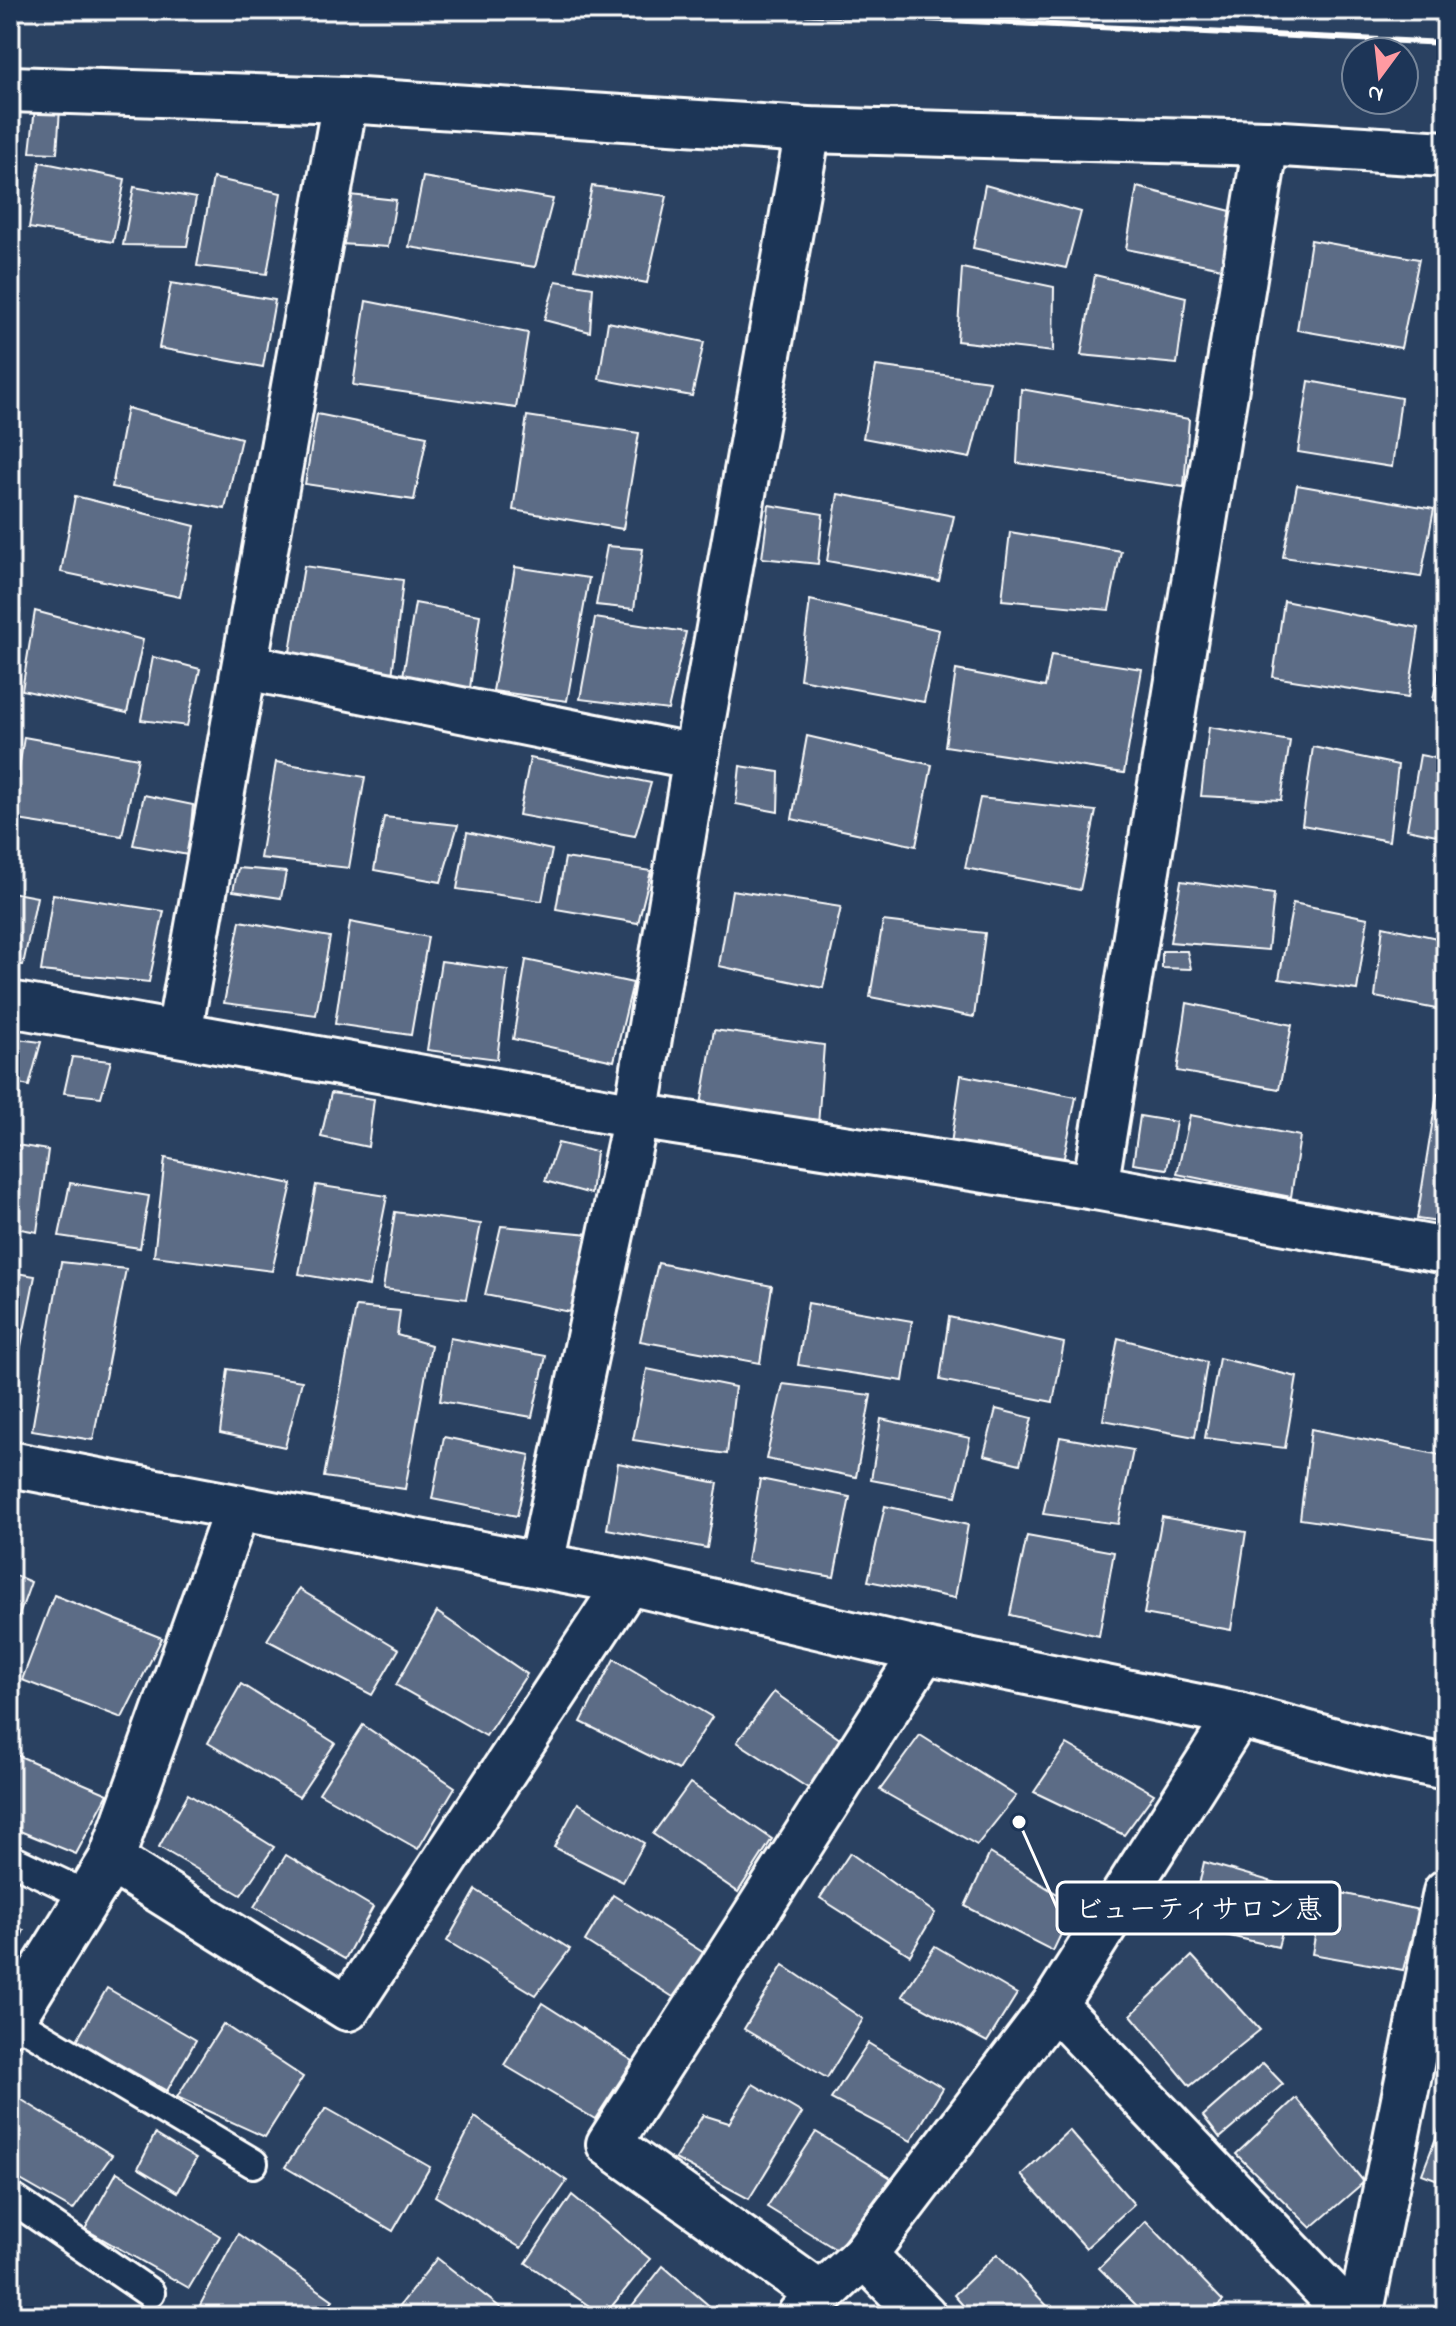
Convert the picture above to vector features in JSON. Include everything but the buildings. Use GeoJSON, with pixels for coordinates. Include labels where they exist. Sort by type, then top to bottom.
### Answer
{"type":"FeatureCollection","features":[{"type":"Feature","properties":{"kind":"street"},"geometry":{"type":"LineString","coordinates":[[10,89],[345,100],[808,130],[1266,143],[1446,154]]}},
{"type":"Feature","properties":{"kind":"street"},"geometry":{"type":"LineString","coordinates":[[179,1033],[345,100]]}},
{"type":"Feature","properties":{"kind":"street"},"geometry":{"type":"LineString","coordinates":[[541,1564],[636,1116],[696,757],[808,130]]}},
{"type":"Feature","properties":{"kind":"street"},"geometry":{"type":"LineString","coordinates":[[1095,1187],[1266,143]]}},
{"type":"Feature","properties":{"kind":"street"},"geometry":{"type":"LineString","coordinates":[[246,667],[696,757]]}},
{"type":"Feature","properties":{"kind":"street"},"geometry":{"type":"LineString","coordinates":[[10,1004],[636,1116],[1095,1187],[1446,1251]]}},
{"type":"Feature","properties":{"kind":"street"},"geometry":{"type":"LineString","coordinates":[[10,1464],[628,1582],[924,1651],[1238,1715],[1391,1756],[1446,1767]]}},
{"type":"Feature","properties":{"kind":"street"},"geometry":{"type":"LineString","coordinates":[[11,2021],[100,1878],[237,1509]]}},
{"type":"Feature","properties":{"kind":"street"},"geometry":{"type":"LineString","coordinates":[[100,1878],[348,2008],[628,1582]]}},
{"type":"Feature","properties":{"kind":"street"},"geometry":{"type":"LineString","coordinates":[[924,1651],[609,2144],[810,2306],[864,2255],[1054,2005],[1238,1715]]}},
{"type":"Feature","properties":{"kind":"street"},"geometry":{"type":"LineString","coordinates":[[1360,2316],[1446,1892]]}},
{"type":"Feature","properties":{"kind":"street"},"geometry":{"type":"LineString","coordinates":[[1054,2005],[1351,2316]]}},
{"type":"Feature","properties":{"kind":"street"},"geometry":{"type":"LineString","coordinates":[[864,2255],[924,2316]]}},
{"type":"Feature","properties":{"kind":"lane"},"geometry":{"type":"LineString","coordinates":[[10,1859],[100,1878]]}},
{"type":"Feature","properties":{"kind":"lane"},"geometry":{"type":"LineString","coordinates":[[11,2021],[253,2163]]}},
{"type":"Feature","properties":{"kind":"lane"},"geometry":{"type":"LineString","coordinates":[[10,2197],[150,2293]]}},
{"type":"Feature","properties":{"kind":"railway"},"geometry":{"type":"LineString","coordinates":[[729,10],[1446,43]]}},
{"type":"Feature","properties":{"kind":"place","name":"ビューティサロン恵"},"geometry":{"type":"Point","coordinates":[1019,1822]}}]}
